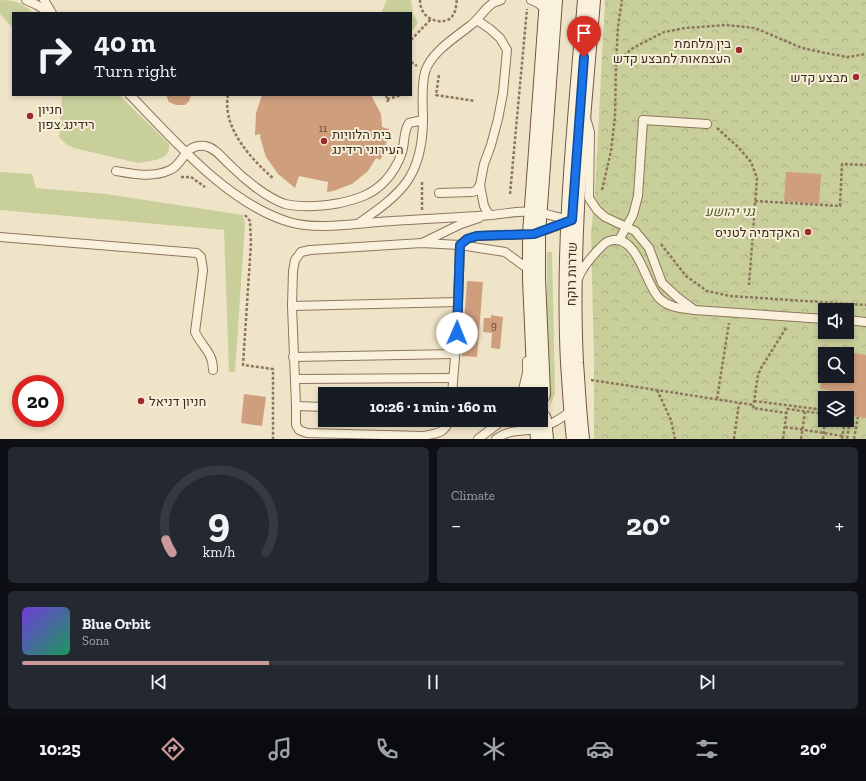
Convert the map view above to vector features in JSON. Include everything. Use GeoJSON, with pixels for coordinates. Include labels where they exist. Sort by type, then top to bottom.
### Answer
{"type":"FeatureCollection","features":[{"type":"Feature","properties":{"kind":"main road","name":"שדרות רוקח"},"geometry":{"type":"LineString","coordinates":[[578,439],[574,405],[570,317],[572,220],[589,0]]}},
{"type":"Feature","properties":{"kind":"main road"},"geometry":{"type":"LineString","coordinates":[[539,387],[534,234],[551,7]]}},
{"type":"Feature","properties":{"kind":"lane"},"geometry":{"type":"LineString","coordinates":[[26,0],[37,5],[47,12]]}},
{"type":"Feature","properties":{"kind":"lane"},"geometry":{"type":"LineString","coordinates":[[44,0],[51,12]]}},
{"type":"Feature","properties":{"kind":"lane"},"geometry":{"type":"LineString","coordinates":[[358,223],[388,202],[407,182],[414,170],[421,148],[423,88],[425,72],[430,63],[440,49],[477,20],[492,2],[501,0]]}},
{"type":"Feature","properties":{"kind":"lane"},"geometry":{"type":"LineString","coordinates":[[531,0],[538,4],[551,7]]}},
{"type":"Feature","properties":{"kind":"lane"},"geometry":{"type":"LineString","coordinates":[[477,20],[500,38],[507,50],[503,92],[498,119],[484,164],[480,185],[484,206],[491,215]]}},
{"type":"Feature","properties":{"kind":"lane"},"geometry":{"type":"LineString","coordinates":[[131,96],[186,152],[220,182],[252,205],[290,222],[304,225],[358,223],[518,212],[535,212],[572,220]]}},
{"type":"Feature","properties":{"kind":"lane"},"geometry":{"type":"LineString","coordinates":[[581,100],[590,132],[589,198],[597,210],[605,217],[635,231],[649,248],[662,282],[677,297],[694,310]]}},
{"type":"Feature","properties":{"kind":"lane"},"geometry":{"type":"LineString","coordinates":[[116,171],[150,175],[169,170],[180,163],[186,152],[195,146],[206,146],[214,150],[239,174],[272,198],[286,204],[300,206],[334,204],[365,196],[375,191],[394,169],[402,153],[406,128],[409,123],[423,120]]}},
{"type":"Feature","properties":{"kind":"lane"},"geometry":{"type":"LineString","coordinates":[[618,240],[633,215],[638,196],[643,120],[707,124]]}},
{"type":"Feature","properties":{"kind":"lane"},"geometry":{"type":"LineString","coordinates":[[439,193],[472,192],[476,191],[480,185]]}},
{"type":"Feature","properties":{"kind":"lane"},"geometry":{"type":"LineString","coordinates":[[422,243],[461,224],[491,215]]}},
{"type":"Feature","properties":{"kind":"lane"},"geometry":{"type":"LineString","coordinates":[[452,387],[460,245],[467,239],[477,236],[534,234],[572,220]]}},
{"type":"Feature","properties":{"kind":"lane"},"geometry":{"type":"LineString","coordinates":[[0,237],[198,253],[202,257],[203,270],[195,332],[199,340],[210,353],[213,370]]}},
{"type":"Feature","properties":{"kind":"lane"},"geometry":{"type":"LineString","coordinates":[[570,317],[578,278],[583,268],[606,241],[618,240],[629,245],[635,252],[651,287],[658,298],[667,305],[694,310],[818,319]]}},
{"type":"Feature","properties":{"kind":"lane"},"geometry":{"type":"LineString","coordinates":[[447,427],[440,432],[424,436],[307,433],[299,430],[296,425],[292,306],[293,271],[295,260],[301,252],[310,250],[422,243],[460,245],[505,252],[529,268],[535,282],[528,334]]}},
{"type":"Feature","properties":{"kind":"lane"},"geometry":{"type":"LineString","coordinates":[[292,306],[458,302]]}},
{"type":"Feature","properties":{"kind":"lane"},"geometry":{"type":"LineString","coordinates":[[854,321],[866,322]]}},
{"type":"Feature","properties":{"kind":"lane"},"geometry":{"type":"LineString","coordinates":[[524,387],[527,373],[528,349]]}},
{"type":"Feature","properties":{"kind":"lane"},"geometry":{"type":"LineString","coordinates":[[293,357],[455,354]]}},
{"type":"Feature","properties":{"kind":"lane"},"geometry":{"type":"LineString","coordinates":[[295,379],[453,378]]}},
{"type":"Feature","properties":{"kind":"lane"},"geometry":{"type":"LineString","coordinates":[[496,439],[503,434],[516,430],[540,429],[570,411],[574,405]]}},
{"type":"Feature","properties":{"kind":"lane"},"geometry":{"type":"LineString","coordinates":[[296,406],[318,407]]}},
{"type":"Feature","properties":{"kind":"lane"},"geometry":{"type":"LineString","coordinates":[[478,439],[494,427]]}},
{"type":"Feature","properties":{"kind":"path"},"geometry":{"type":"LineString","coordinates":[[420,0],[423,11],[427,17],[441,22],[448,20],[454,15],[457,0]]}},
{"type":"Feature","properties":{"kind":"path"},"geometry":{"type":"LineString","coordinates":[[600,195],[611,151],[615,117],[618,27],[622,0]]}},
{"type":"Feature","properties":{"kind":"path"},"geometry":{"type":"LineString","coordinates":[[510,194],[527,9]]}},
{"type":"Feature","properties":{"kind":"path"},"geometry":{"type":"LineString","coordinates":[[412,39],[431,19]]}},
{"type":"Feature","properties":{"kind":"path"},"geometry":{"type":"LineString","coordinates":[[616,62],[633,48],[664,32],[685,28],[726,25],[755,28],[802,48],[825,53],[848,57],[866,54]]}},
{"type":"Feature","properties":{"kind":"path"},"geometry":{"type":"LineString","coordinates":[[412,63],[417,66]]}},
{"type":"Feature","properties":{"kind":"path"},"geometry":{"type":"LineString","coordinates":[[439,75],[436,95],[475,101]]}},
{"type":"Feature","properties":{"kind":"path"},"geometry":{"type":"LineString","coordinates":[[228,96],[227,110],[230,124],[236,135],[262,169],[274,179]]}},
{"type":"Feature","properties":{"kind":"path"},"geometry":{"type":"LineString","coordinates":[[386,96],[387,101],[400,96]]}},
{"type":"Feature","properties":{"kind":"path"},"geometry":{"type":"LineString","coordinates":[[707,124],[715,127],[738,147],[751,162],[757,178],[749,286]]}},
{"type":"Feature","properties":{"kind":"path"},"geometry":{"type":"LineString","coordinates":[[755,201],[840,206],[842,164],[866,165]]}},
{"type":"Feature","properties":{"kind":"path"},"geometry":{"type":"LineString","coordinates":[[176,177],[191,177],[208,190]]}},
{"type":"Feature","properties":{"kind":"path"},"geometry":{"type":"LineString","coordinates":[[422,178],[422,218]]}},
{"type":"Feature","properties":{"kind":"path"},"geometry":{"type":"LineString","coordinates":[[242,214],[250,221],[251,243],[242,365],[273,369],[273,439]]}},
{"type":"Feature","properties":{"kind":"path"},"geometry":{"type":"LineString","coordinates":[[660,243],[686,276],[707,291],[730,296],[866,305]]}},
{"type":"Feature","properties":{"kind":"path"},"geometry":{"type":"LineString","coordinates":[[717,399],[730,312]]}},
{"type":"Feature","properties":{"kind":"path"},"geometry":{"type":"LineString","coordinates":[[786,413],[753,408],[758,375],[761,368],[782,333],[795,317]]}},
{"type":"Feature","properties":{"kind":"path"},"geometry":{"type":"LineString","coordinates":[[591,380],[739,403],[764,402],[818,409]]}},
{"type":"Feature","properties":{"kind":"path"},"geometry":{"type":"LineString","coordinates":[[657,390],[671,420],[675,439]]}},
{"type":"Feature","properties":{"kind":"path"},"geometry":{"type":"LineString","coordinates":[[734,439],[739,403]]}},
{"type":"Feature","properties":{"kind":"path"},"geometry":{"type":"LineString","coordinates":[[783,439],[787,409],[818,413]]}},
{"type":"Feature","properties":{"kind":"path"},"geometry":{"type":"LineString","coordinates":[[801,439],[805,412]]}},
{"type":"Feature","properties":{"kind":"path"},"geometry":{"type":"LineString","coordinates":[[854,439],[858,417]]}},
{"type":"Feature","properties":{"kind":"path"},"geometry":{"type":"LineString","coordinates":[[823,439],[824,427]]}},
{"type":"Feature","properties":{"kind":"path"},"geometry":{"type":"LineString","coordinates":[[785,428],[842,437],[844,427]]}},
{"type":"Feature","properties":{"kind":"path"},"geometry":{"type":"LineString","coordinates":[[847,439],[849,427]]}},
{"type":"Feature","properties":{"kind":"green space"},"geometry":{"type":"Polygon","coordinates":[[[0,0],[18,3],[32,12],[12,12],[12,27],[0,14],[0,0]]]}},
{"type":"Feature","properties":{"kind":"green space"},"geometry":{"type":"Polygon","coordinates":[[[387,0],[411,0],[413,14],[418,23],[412,31],[412,12],[381,12],[387,0]]]}},
{"type":"Feature","properties":{"kind":"green space","name":"גני יהושע"},"geometry":{"type":"Polygon","coordinates":[[[605,0],[866,0],[866,439],[594,439],[591,233],[595,191],[605,0]]]}},
{"type":"Feature","properties":{"kind":"green space"},"geometry":{"type":"Polygon","coordinates":[[[62,96],[120,96],[169,144],[169,151],[164,157],[138,163],[74,148],[66,144],[59,137],[62,96]]]}},
{"type":"Feature","properties":{"kind":"green space"},"geometry":{"type":"Polygon","coordinates":[[[0,172],[32,174],[36,188],[106,194],[243,215],[245,224],[235,372],[229,372],[224,230],[0,210],[0,172]]]}},
{"type":"Feature","properties":{"kind":"green space"},"geometry":{"type":"Polygon","coordinates":[[[547,252],[552,252],[555,394],[550,406],[547,322],[547,252]]]}},
{"type":"Feature","properties":{"kind":"building"},"geometry":{"type":"Polygon","coordinates":[[[166,96],[191,96],[189,101],[185,105],[176,105],[169,102],[166,96]]]}},
{"type":"Feature","properties":{"kind":"building","name":"בית הלוויות העירוני רידינג"},"geometry":{"type":"Polygon","coordinates":[[[262,96],[372,96],[381,114],[382,127],[389,129],[384,154],[380,160],[376,158],[368,171],[352,184],[327,192],[328,182],[299,176],[295,188],[278,174],[266,157],[260,137],[261,134],[255,135],[256,113],[262,96]]]}},
{"type":"Feature","properties":{"kind":"building"},"geometry":{"type":"Polygon","coordinates":[[[786,172],[821,174],[819,204],[784,201],[786,172]]]}},
{"type":"Feature","properties":{"kind":"building"},"geometry":{"type":"Polygon","coordinates":[[[467,281],[483,282],[477,357],[462,356],[467,281]]]}},
{"type":"Feature","properties":{"kind":"building"},"geometry":{"type":"Polygon","coordinates":[[[491,315],[503,317],[500,349],[491,348],[492,333],[483,332],[484,318],[491,318],[491,315]]]}},
{"type":"Feature","properties":{"kind":"building"},"geometry":{"type":"Polygon","coordinates":[[[854,353],[866,355],[866,418],[854,416],[854,391],[829,391],[820,389],[821,383],[854,383],[854,353]]]}},
{"type":"Feature","properties":{"kind":"building"},"geometry":{"type":"Polygon","coordinates":[[[244,394],[266,397],[262,426],[241,423],[244,394]]]}},
{"type":"Feature","properties":{"kind":"place","name":"בין מלחמת העצמאות למבצע קדש"},"geometry":{"type":"Point","coordinates":[739,50]}},
{"type":"Feature","properties":{"kind":"place","name":"מבצע קדש"},"geometry":{"type":"Point","coordinates":[856,77]}},
{"type":"Feature","properties":{"kind":"place","name":"חניון רידינג צפון"},"geometry":{"type":"Point","coordinates":[30,116]}},
{"type":"Feature","properties":{"kind":"place","name":"בית הלוויות העירוני רידינג"},"geometry":{"type":"Point","coordinates":[324,141]}},
{"type":"Feature","properties":{"kind":"place","name":"האקדמיה לטניס"},"geometry":{"type":"Point","coordinates":[808,232]}},
{"type":"Feature","properties":{"kind":"place","name":"חניון דניאל"},"geometry":{"type":"Point","coordinates":[141,401]}},
{"type":"Feature","properties":{"kind":"route"},"geometry":{"type":"LineString","coordinates":[[457,333],[460,245],[467,239],[477,236],[534,234],[572,220],[584,57]]}}]}
